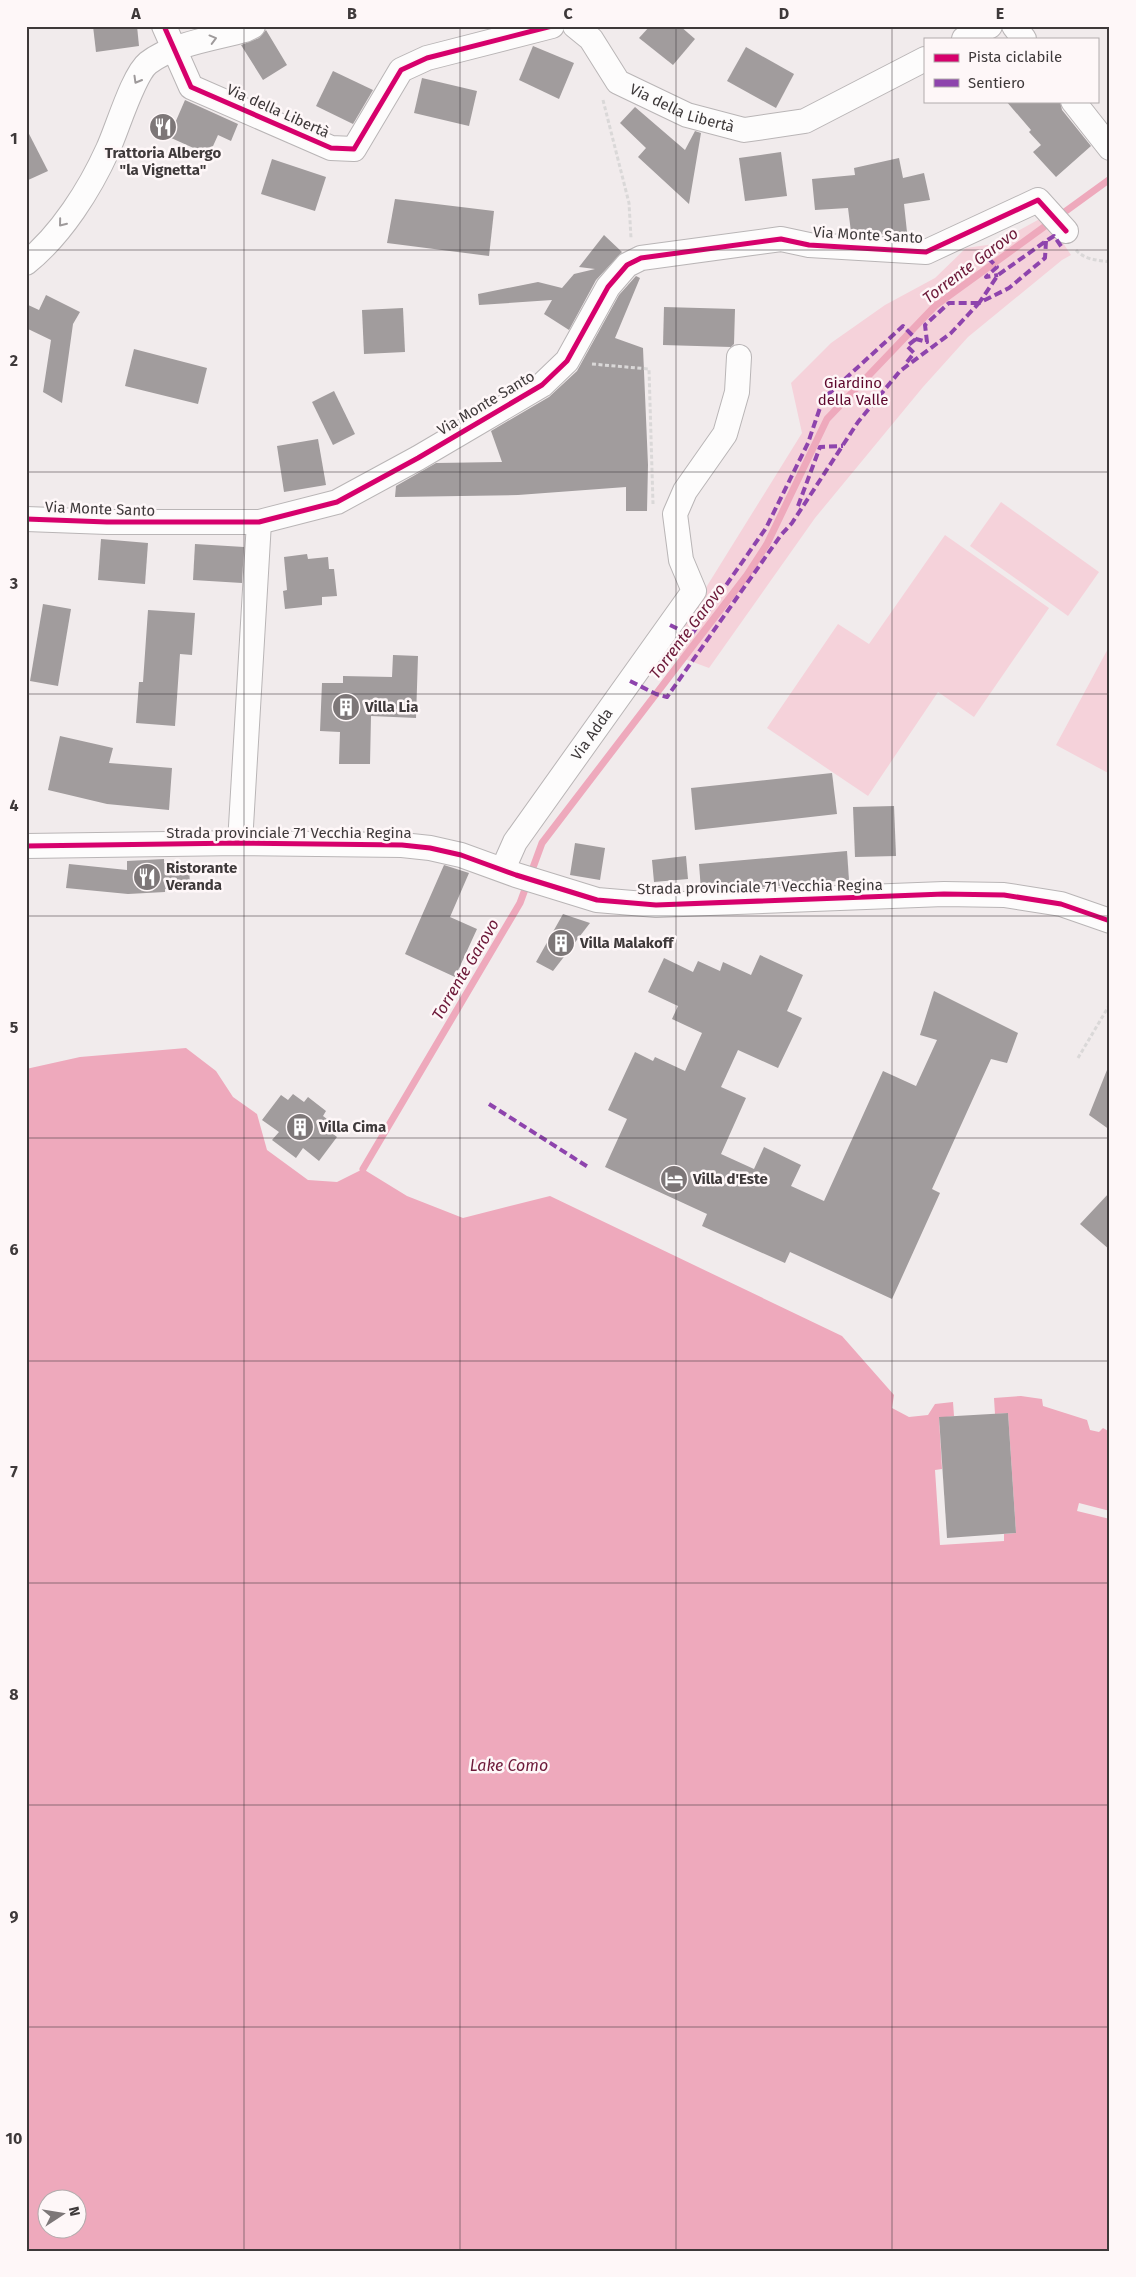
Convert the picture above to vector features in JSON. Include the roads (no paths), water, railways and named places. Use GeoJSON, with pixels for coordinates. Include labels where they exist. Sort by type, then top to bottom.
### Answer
{"type":"FeatureCollection","features":[{"type":"Feature","properties":{"kind":"street","name":"Via della Libertà"},"geometry":{"type":"LineString","coordinates":[[164,26],[191,87],[332,148],[354,149],[401,70],[426,58],[552,26]]}},
{"type":"Feature","properties":{"kind":"street"},"geometry":{"type":"LineString","coordinates":[[26,263],[37,255],[80,202],[108,150],[132,90],[147,64],[173,50],[245,30],[253,26]]}},
{"type":"Feature","properties":{"kind":"street","name":"Via della Libertà"},"geometry":{"type":"LineString","coordinates":[[575,26],[591,38],[618,82],[687,115],[744,130],[805,121],[924,60]]}},
{"type":"Feature","properties":{"kind":"street"},"geometry":{"type":"LineString","coordinates":[[966,38],[990,26]]}},
{"type":"Feature","properties":{"kind":"street"},"geometry":{"type":"LineString","coordinates":[[1014,26],[1023,38]]}},
{"type":"Feature","properties":{"kind":"street"},"geometry":{"type":"LineString","coordinates":[[1074,102],[1110,148]]}},
{"type":"Feature","properties":{"kind":"street","name":"Via Monte Santo"},"geometry":{"type":"LineString","coordinates":[[26,519],[108,522],[259,522],[337,502],[418,458],[542,385],[567,361],[608,287],[627,264],[641,258],[781,239],[809,245],[926,252],[1038,200],[1066,231]]}},
{"type":"Feature","properties":{"kind":"street","name":"Via Adda"},"geometry":{"type":"LineString","coordinates":[[509,872],[515,842],[694,591],[681,560],[675,514],[686,491],[725,434],[737,392],[739,357]]}},
{"type":"Feature","properties":{"kind":"street"},"geometry":{"type":"LineString","coordinates":[[240,843],[259,522]]}},
{"type":"Feature","properties":{"kind":"street","name":"Strada provinciale 71 Vecchia Regina"},"geometry":{"type":"LineString","coordinates":[[26,846],[240,843],[402,845],[430,848],[460,855],[597,900],[656,905],[944,894],[1004,894],[1061,904],[1110,921]]}},
{"type":"Feature","properties":{"kind":"water","name":"Lake Como"},"geometry":{"type":"Polygon","coordinates":[[[186,1048],[216,1071],[233,1097],[257,1114],[267,1150],[308,1180],[337,1182],[363,1169],[407,1196],[463,1218],[550,1196],[842,1336],[894,1395],[892,1408],[909,1417],[928,1415],[935,1404],[953,1402],[954,1416],[939,1418],[942,1469],[935,1470],[940,1545],[1004,1541],[1004,1534],[1016,1533],[1008,1413],[995,1414],[994,1398],[1021,1396],[1042,1399],[1043,1406],[1087,1420],[1090,1430],[1099,1432],[1103,1428],[1110,1432],[1110,2251],[26,2251],[26,1069],[80,1057],[186,1048]]]}},
{"type":"Feature","properties":{"kind":"waterway","name":"Torrente Garovo"},"geometry":{"type":"LineString","coordinates":[[363,1169],[520,903],[542,843],[747,575],[767,544],[827,419],[935,306],[1110,179]]}},
{"type":"Feature","properties":{"kind":"place","name":"Trattoria Albergo \"la Vignetta\""},"geometry":{"type":"Point","coordinates":[163,127]}},
{"type":"Feature","properties":{"kind":"place","name":"Villa Lia"},"geometry":{"type":"Point","coordinates":[346,707]}},
{"type":"Feature","properties":{"kind":"place","name":"Ristorante Veranda"},"geometry":{"type":"Point","coordinates":[147,877]}},
{"type":"Feature","properties":{"kind":"place","name":"Villa Malakoff"},"geometry":{"type":"Point","coordinates":[561,943]}},
{"type":"Feature","properties":{"kind":"place","name":"Villa Cima"},"geometry":{"type":"Point","coordinates":[300,1127]}},
{"type":"Feature","properties":{"kind":"place","name":"Villa d'Este"},"geometry":{"type":"Point","coordinates":[674,1179]}},
{"type":"Feature","properties":{"kind":"park label","name":"Giardino della Valle"},"geometry":{"type":"Point","coordinates":[853,392]}}]}
